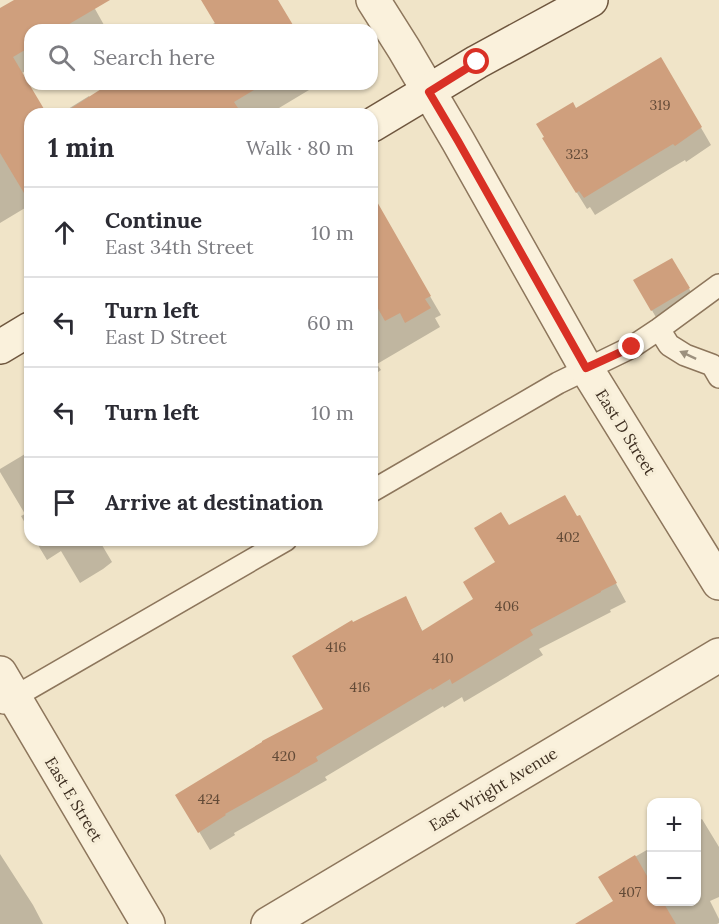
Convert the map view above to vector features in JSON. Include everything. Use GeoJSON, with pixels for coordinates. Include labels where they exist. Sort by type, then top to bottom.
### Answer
{"type":"FeatureCollection","features":[{"type":"Feature","properties":{"kind":"street","name":"East D Street"},"geometry":{"type":"LineString","coordinates":[[373,0],[458,141],[586,368],[719,583]]}},
{"type":"Feature","properties":{"kind":"street"},"geometry":{"type":"LineString","coordinates":[[378,122],[477,62],[591,0]]}},
{"type":"Feature","properties":{"kind":"street"},"geometry":{"type":"LineString","coordinates":[[0,347],[24,333]]}},
{"type":"Feature","properties":{"kind":"street","name":"East Wright Avenue"},"geometry":{"type":"LineString","coordinates":[[268,924],[719,655]]}},
{"type":"Feature","properties":{"kind":"street","name":"East E Street"},"geometry":{"type":"LineString","coordinates":[[5,692],[148,924]]}},
{"type":"Feature","properties":{"kind":"lane"},"geometry":{"type":"LineString","coordinates":[[378,487],[586,368],[632,347],[719,285]]}},
{"type":"Feature","properties":{"kind":"lane"},"geometry":{"type":"LineString","coordinates":[[659,329],[669,345],[685,355],[712,365],[719,377]]}},
{"type":"Feature","properties":{"kind":"lane"},"geometry":{"type":"LineString","coordinates":[[5,692],[275,546]]}},
{"type":"Feature","properties":{"kind":"building"},"geometry":{"type":"Polygon","coordinates":[[[14,0],[110,0],[69,24],[24,24],[24,51],[13,57],[24,75],[24,90],[33,90],[43,108],[24,108],[24,193],[0,153],[0,8],[14,0]]]}},
{"type":"Feature","properties":{"kind":"building"},"geometry":{"type":"Polygon","coordinates":[[[201,0],[278,0],[292,24],[215,24],[201,0]]]}},
{"type":"Feature","properties":{"kind":"building"},"geometry":{"type":"Polygon","coordinates":[[[661,57],[702,127],[675,146],[673,144],[584,198],[579,191],[576,193],[542,138],[544,137],[536,124],[573,102],[576,108],[661,57]]]}},
{"type":"Feature","properties":{"kind":"building"},"geometry":{"type":"Polygon","coordinates":[[[100,90],[254,90],[234,102],[238,108],[71,108],[100,90]]]}},
{"type":"Feature","properties":{"kind":"building"},"geometry":{"type":"Polygon","coordinates":[[[378,203],[431,296],[425,299],[431,308],[405,323],[400,313],[385,321],[378,309],[378,203]]]}},
{"type":"Feature","properties":{"kind":"building"},"geometry":{"type":"Polygon","coordinates":[[[672,258],[690,288],[651,311],[633,280],[672,258]]]}},
{"type":"Feature","properties":{"kind":"building"},"geometry":{"type":"Polygon","coordinates":[[[565,495],[577,516],[580,515],[617,583],[530,630],[533,635],[452,684],[450,679],[432,690],[431,688],[316,757],[318,761],[225,814],[198,833],[175,795],[262,741],[323,709],[292,656],[352,620],[353,622],[406,596],[422,631],[473,599],[463,582],[495,562],[474,528],[501,512],[509,525],[565,495]]]}},
{"type":"Feature","properties":{"kind":"building"},"geometry":{"type":"Polygon","coordinates":[[[635,855],[647,876],[647,906],[665,906],[676,924],[575,924],[613,901],[598,877],[635,855]]]}},
{"type":"Feature","properties":{"kind":"route"},"geometry":{"type":"LineString","coordinates":[[477,62],[429,92],[586,368],[632,347]]}}]}
